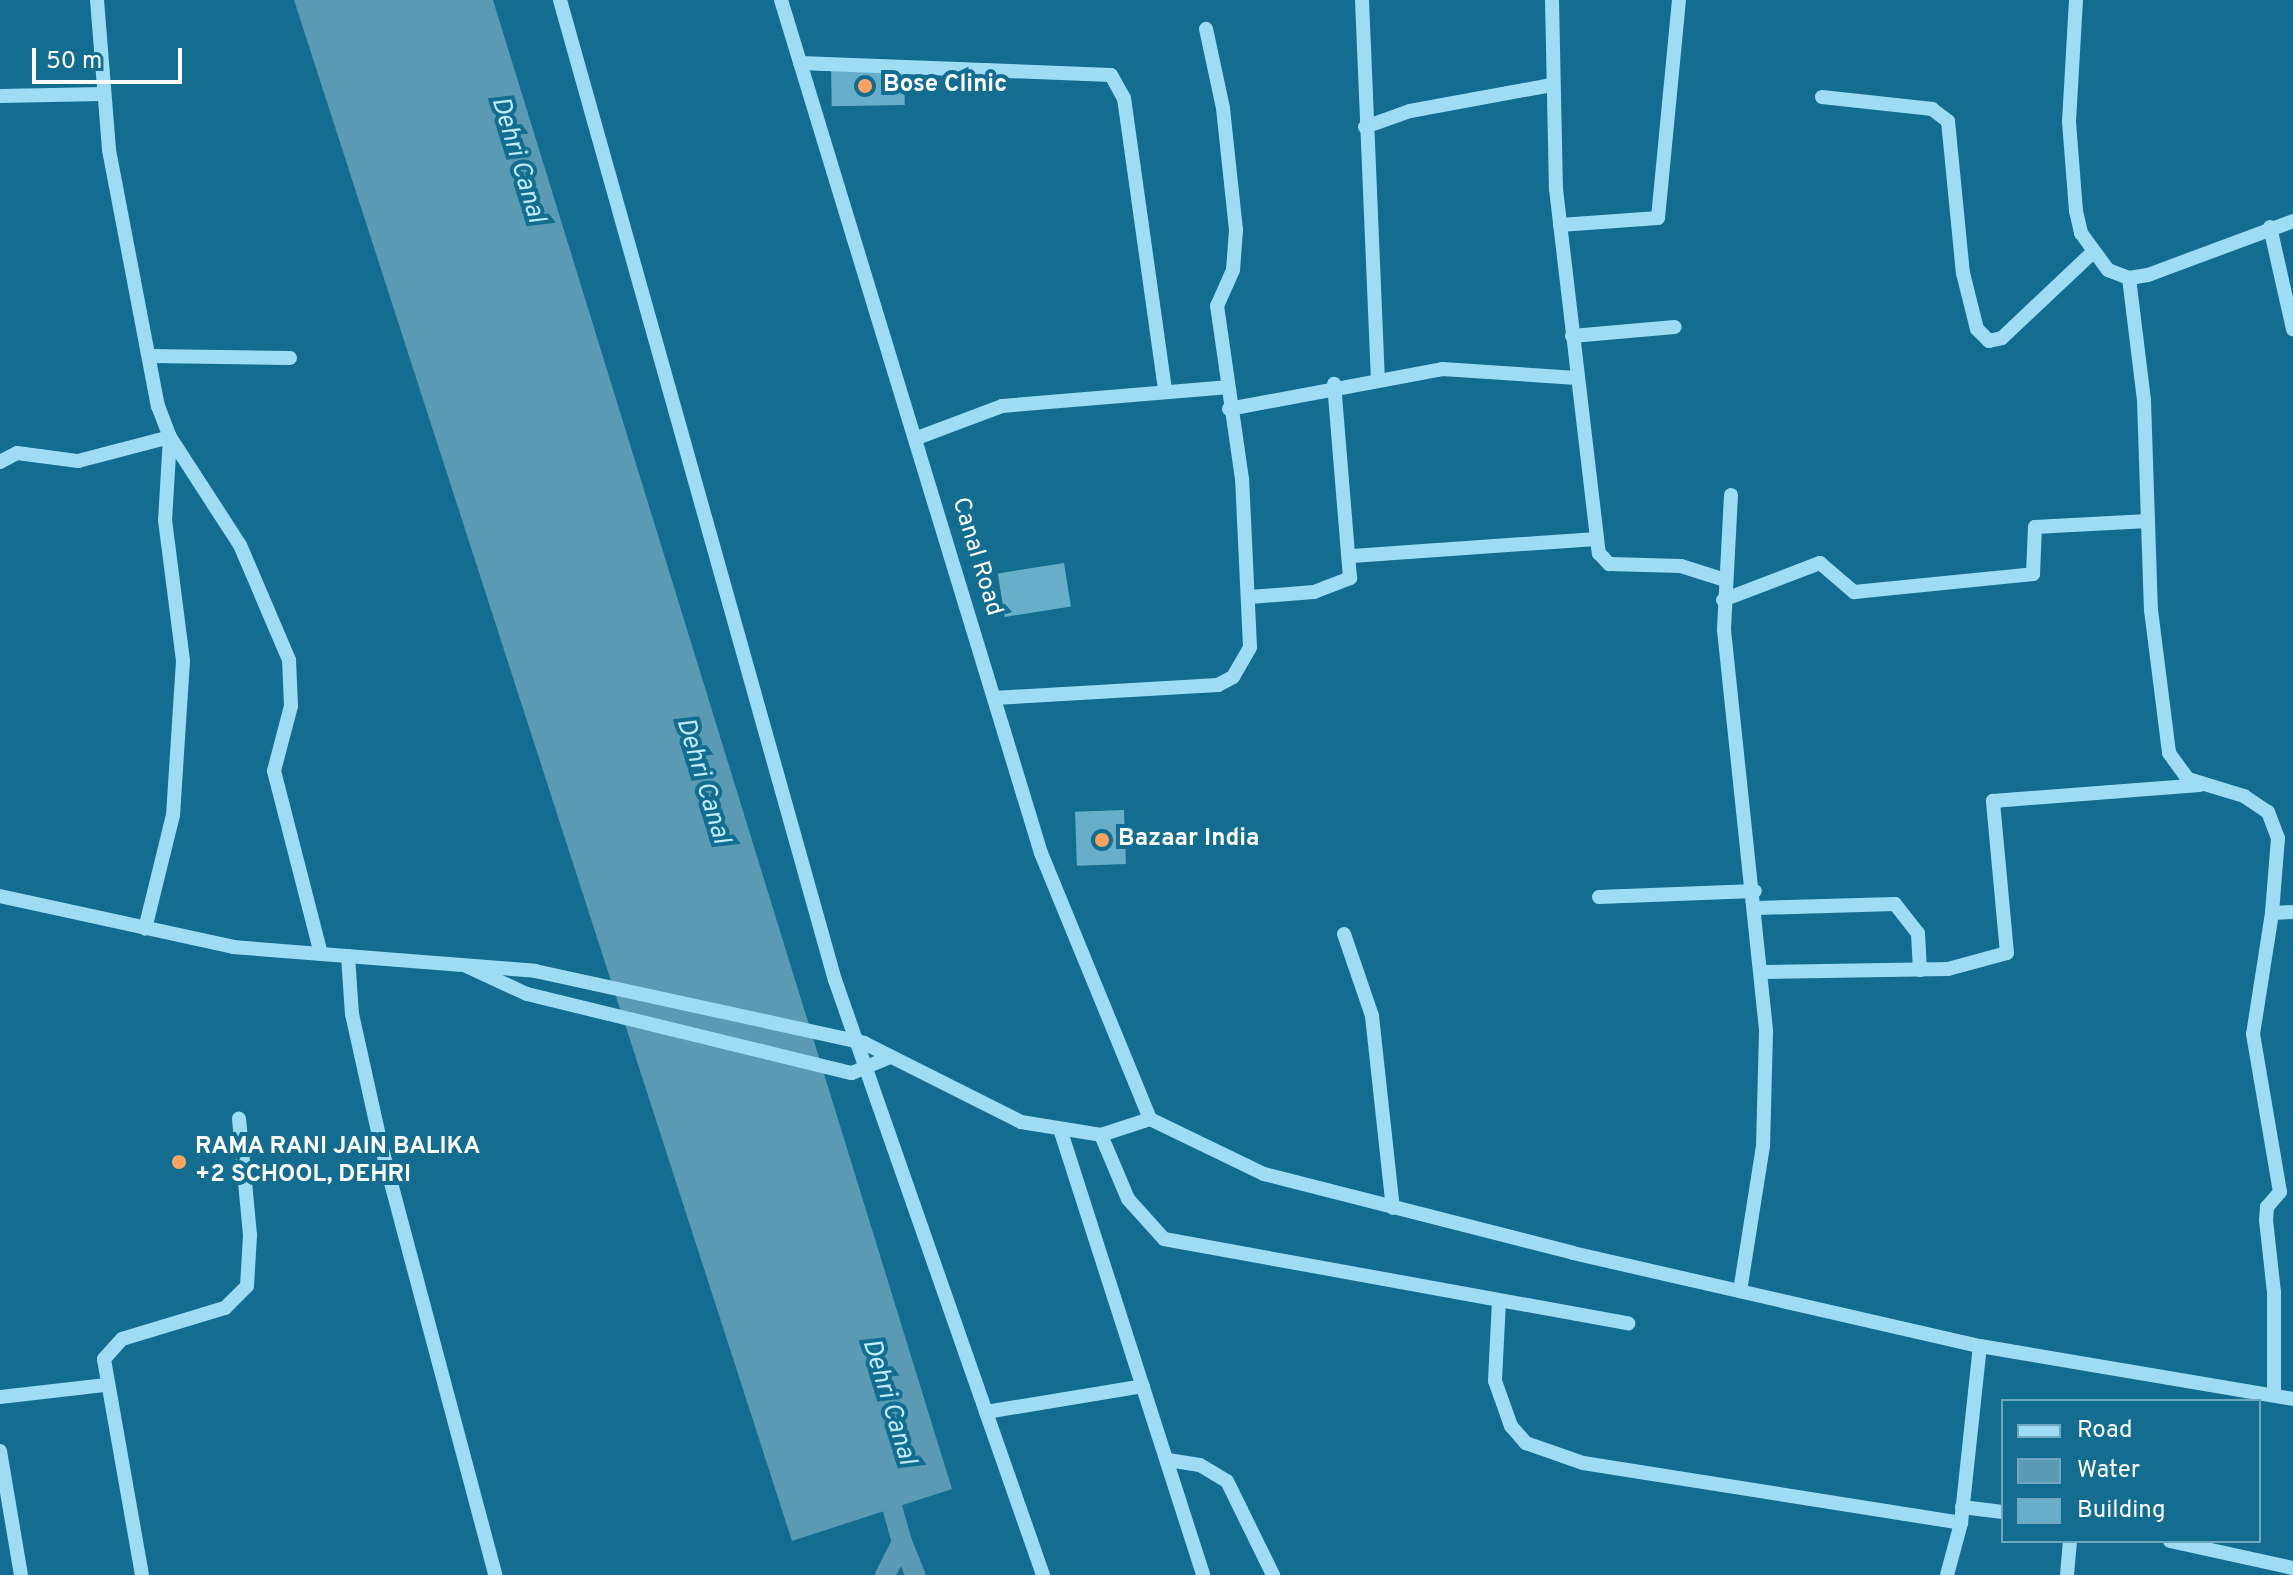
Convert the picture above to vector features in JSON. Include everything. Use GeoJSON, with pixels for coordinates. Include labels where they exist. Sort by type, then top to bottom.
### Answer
{"type":"FeatureCollection","features":[{"type":"Feature","properties":{"kind":"street"},"geometry":{"type":"LineString","coordinates":[[97,0],[103,94],[149,356],[170,437],[165,520],[183,661],[173,815],[145,929]]}},
{"type":"Feature","properties":{"kind":"street"},"geometry":{"type":"LineString","coordinates":[[560,0],[835,980],[1043,1575]]}},
{"type":"Feature","properties":{"kind":"street","name":"Canal Road"},"geometry":{"type":"LineString","coordinates":[[781,0],[1054,892],[1150,1119]]}},
{"type":"Feature","properties":{"kind":"street"},"geometry":{"type":"LineString","coordinates":[[1362,0],[1378,377]]}},
{"type":"Feature","properties":{"kind":"street"},"geometry":{"type":"LineString","coordinates":[[1552,0],[1552,85],[1560,225],[1596,539],[1609,564],[1681,566],[1722,579]]}},
{"type":"Feature","properties":{"kind":"street"},"geometry":{"type":"LineString","coordinates":[[1560,225],[1658,218],[1679,0]]}},
{"type":"Feature","properties":{"kind":"street"},"geometry":{"type":"LineString","coordinates":[[2076,0],[2072,169],[2081,233],[2092,253],[2108,270],[2129,278],[2293,221]]}},
{"type":"Feature","properties":{"kind":"street"},"geometry":{"type":"LineString","coordinates":[[994,698],[1218,685],[1244,664],[1250,597],[1242,479],[1229,409],[1217,306],[1233,270],[1236,230],[1206,29]]}},
{"type":"Feature","properties":{"kind":"street"},"geometry":{"type":"LineString","coordinates":[[800,63],[1111,75],[1124,98],[1165,389]]}},
{"type":"Feature","properties":{"kind":"street"},"geometry":{"type":"LineString","coordinates":[[1365,127],[1410,111],[1552,85]]}},
{"type":"Feature","properties":{"kind":"street"},"geometry":{"type":"LineString","coordinates":[[0,96],[103,94]]}},
{"type":"Feature","properties":{"kind":"street"},"geometry":{"type":"LineString","coordinates":[[1822,97],[1932,109],[1948,121],[1965,284],[1977,329],[1989,341],[2002,338],[2092,253]]}},
{"type":"Feature","properties":{"kind":"street"},"geometry":{"type":"LineString","coordinates":[[2270,227],[2293,329]]}},
{"type":"Feature","properties":{"kind":"street"},"geometry":{"type":"LineString","coordinates":[[2129,278],[2143,376],[2148,521],[2164,735],[2177,768],[2199,785]]}},
{"type":"Feature","properties":{"kind":"street"},"geometry":{"type":"LineString","coordinates":[[1572,336],[1675,327]]}},
{"type":"Feature","properties":{"kind":"street"},"geometry":{"type":"LineString","coordinates":[[149,356],[290,358]]}},
{"type":"Feature","properties":{"kind":"street"},"geometry":{"type":"LineString","coordinates":[[1229,409],[1378,377],[1482,368],[1577,378]]}},
{"type":"Feature","properties":{"kind":"street"},"geometry":{"type":"LineString","coordinates":[[1250,597],[1335,588],[1350,578],[1352,556],[1334,384]]}},
{"type":"Feature","properties":{"kind":"street"},"geometry":{"type":"LineString","coordinates":[[917,438],[1002,406],[1165,389],[1226,387]]}},
{"type":"Feature","properties":{"kind":"street"},"geometry":{"type":"LineString","coordinates":[[0,462],[17,453],[78,461],[170,437]]}},
{"type":"Feature","properties":{"kind":"street"},"geometry":{"type":"LineString","coordinates":[[170,437],[227,521],[289,660],[291,706],[274,771],[321,954]]}},
{"type":"Feature","properties":{"kind":"street"},"geometry":{"type":"LineString","coordinates":[[1731,495],[1722,579],[1723,600],[1763,972],[1763,1146],[1740,1291]]}},
{"type":"Feature","properties":{"kind":"street"},"geometry":{"type":"LineString","coordinates":[[1723,600],[1820,563],[1854,592],[2033,574],[2035,527],[2148,521]]}},
{"type":"Feature","properties":{"kind":"street"},"geometry":{"type":"LineString","coordinates":[[1352,556],[1596,539]]}},
{"type":"Feature","properties":{"kind":"street"},"geometry":{"type":"LineString","coordinates":[[1763,972],[1920,970],[2007,953],[1993,801],[2199,785],[2244,796],[2268,812],[2278,838],[2272,913],[2253,1034],[2287,1190],[2267,1207],[2266,1220],[2274,1292],[2274,1395]]}},
{"type":"Feature","properties":{"kind":"street"},"geometry":{"type":"LineString","coordinates":[[1599,897],[1755,891]]}},
{"type":"Feature","properties":{"kind":"street"},"geometry":{"type":"LineString","coordinates":[[0,896],[233,947],[535,971],[864,1043],[982,1107],[1061,1132],[1101,1135],[1150,1119],[1264,1174],[1393,1208],[1980,1346],[2293,1399]]}},
{"type":"Feature","properties":{"kind":"street"},"geometry":{"type":"LineString","coordinates":[[1757,908],[1895,904],[1918,933],[1920,970]]}},
{"type":"Feature","properties":{"kind":"street"},"geometry":{"type":"LineString","coordinates":[[2272,913],[2293,912]]}},
{"type":"Feature","properties":{"kind":"street"},"geometry":{"type":"LineString","coordinates":[[1344,934],[1372,1016],[1393,1208]]}},
{"type":"Feature","properties":{"kind":"street"},"geometry":{"type":"LineString","coordinates":[[348,956],[352,1014],[382,1149],[495,1575]]}},
{"type":"Feature","properties":{"kind":"street"},"geometry":{"type":"LineString","coordinates":[[466,966],[527,994],[852,1073],[890,1057]]}},
{"type":"Feature","properties":{"kind":"street"},"geometry":{"type":"LineString","coordinates":[[142,1575],[106,1385],[104,1359],[122,1339],[225,1308],[247,1286],[250,1235],[239,1119]]}},
{"type":"Feature","properties":{"kind":"street"},"geometry":{"type":"LineString","coordinates":[[1061,1132],[1203,1575]]}},
{"type":"Feature","properties":{"kind":"street"},"geometry":{"type":"LineString","coordinates":[[1101,1135],[1128,1199],[1164,1239],[1628,1323]]}},
{"type":"Feature","properties":{"kind":"street"},"geometry":{"type":"LineString","coordinates":[[1499,1301],[1495,1381],[1511,1426],[1526,1443],[1583,1463],[1961,1523]]}},
{"type":"Feature","properties":{"kind":"street"},"geometry":{"type":"LineString","coordinates":[[1947,1575],[1961,1523],[1980,1346]]}},
{"type":"Feature","properties":{"kind":"street"},"geometry":{"type":"LineString","coordinates":[[0,1397],[106,1385]]}},
{"type":"Feature","properties":{"kind":"street"},"geometry":{"type":"LineString","coordinates":[[986,1412],[1143,1386]]}},
{"type":"Feature","properties":{"kind":"street"},"geometry":{"type":"LineString","coordinates":[[0,1451],[21,1575]]}},
{"type":"Feature","properties":{"kind":"street"},"geometry":{"type":"LineString","coordinates":[[1168,1460],[1200,1465],[1227,1481],[1273,1575]]}},
{"type":"Feature","properties":{"kind":"street"},"geometry":{"type":"LineString","coordinates":[[1962,1507],[2001,1512]]}},
{"type":"Feature","properties":{"kind":"street"},"geometry":{"type":"LineString","coordinates":[[2067,1575],[2070,1543]]}},
{"type":"Feature","properties":{"kind":"street"},"geometry":{"type":"LineString","coordinates":[[2179,1543],[2293,1568]]}},
{"type":"Feature","properties":{"kind":"water"},"geometry":{"type":"Polygon","coordinates":[[[294,0],[493,0],[952,1489],[792,1541],[294,0]]]}},
{"type":"Feature","properties":{"kind":"building"},"geometry":{"type":"Polygon","coordinates":[[[904,64],[905,105],[832,106],[831,65],[904,64]]]}},
{"type":"Feature","properties":{"kind":"building"},"geometry":{"type":"Polygon","coordinates":[[[1064,563],[1071,606],[1005,617],[998,573],[1064,563]]]}},
{"type":"Feature","properties":{"kind":"building","name":"Bazaar India"},"geometry":{"type":"Polygon","coordinates":[[[1124,810],[1126,864],[1077,866],[1075,812],[1124,810]]]}},
{"type":"Feature","properties":{"kind":"waterway","name":"Dehri Canal"},"geometry":{"type":"LineString","coordinates":[[885,1482],[902,1542],[885,1575]]}},
{"type":"Feature","properties":{"kind":"waterway"},"geometry":{"type":"LineString","coordinates":[[902,1542],[915,1575]]}},
{"type":"Feature","properties":{"kind":"place","name":"Bose Clinic"},"geometry":{"type":"Point","coordinates":[865,86]}},
{"type":"Feature","properties":{"kind":"place","name":"Bazaar India"},"geometry":{"type":"Point","coordinates":[1102,840]}},
{"type":"Feature","properties":{"kind":"place","name":"RAMA RANI JAIN BALIKA +2 SCHOOL, DEHRI"},"geometry":{"type":"Point","coordinates":[179,1162]}}]}
